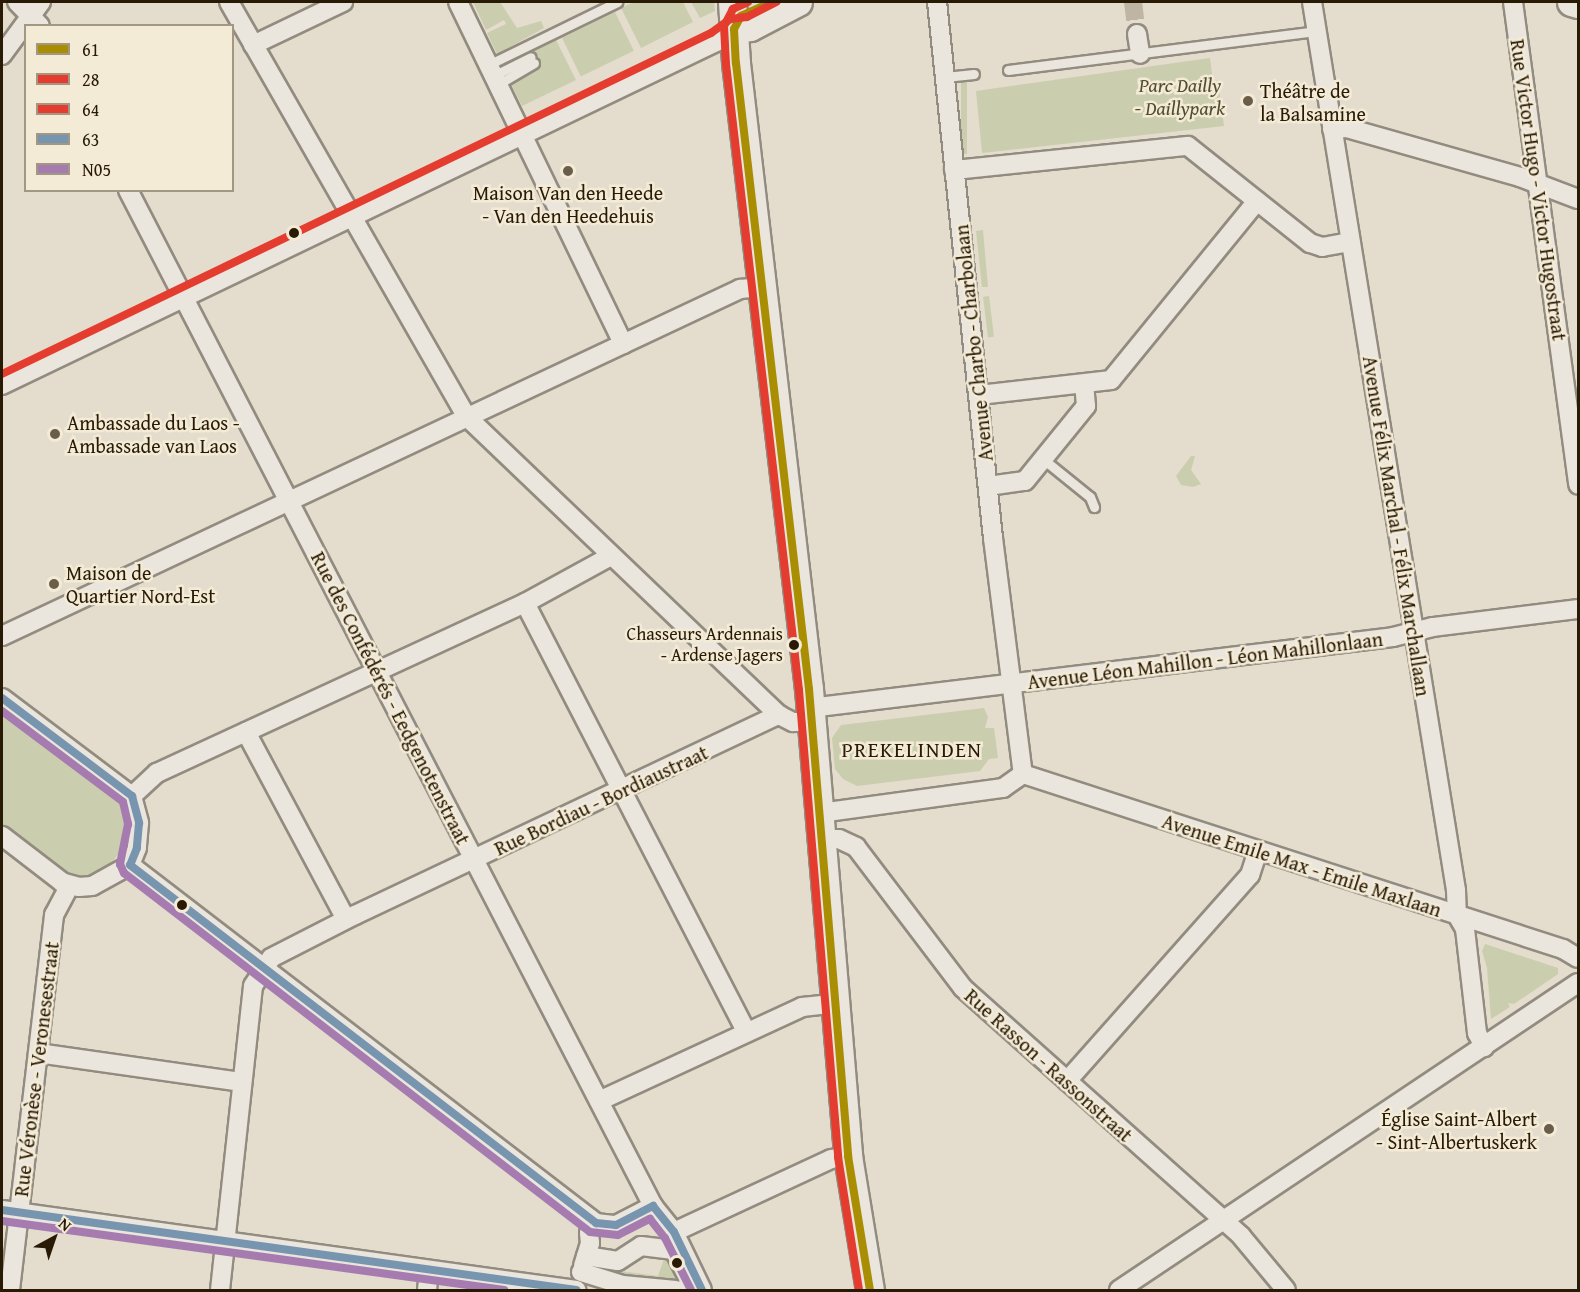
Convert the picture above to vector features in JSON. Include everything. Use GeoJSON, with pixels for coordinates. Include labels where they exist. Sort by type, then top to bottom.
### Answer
{"type":"FeatureCollection","features":[{"type":"Feature","properties":{"kind":"street"},"geometry":{"type":"LineString","coordinates":[[18,2],[37,14]]}},
{"type":"Feature","properties":{"kind":"street"},"geometry":{"type":"LineString","coordinates":[[229,2],[467,417],[779,715]]}},
{"type":"Feature","properties":{"kind":"street"},"geometry":{"type":"LineString","coordinates":[[253,45],[343,2]]}},
{"type":"Feature","properties":{"kind":"street"},"geometry":{"type":"LineString","coordinates":[[459,2],[623,344]]}},
{"type":"Feature","properties":{"kind":"street"},"geometry":{"type":"LineString","coordinates":[[732,2],[811,715],[821,826],[832,1004],[848,1156],[870,1290]]}},
{"type":"Feature","properties":{"kind":"street"},"geometry":{"type":"LineString","coordinates":[[2,385],[350,215],[716,42],[734,29],[741,16],[772,2]]}},
{"type":"Feature","properties":{"kind":"street"},"geometry":{"type":"LineString","coordinates":[[734,29],[750,27],[798,2]]}},
{"type":"Feature","properties":{"kind":"street","name":"Avenue Charbo - Charbolaan"},"geometry":{"type":"LineString","coordinates":[[937,2],[1010,684],[1023,774]]}},
{"type":"Feature","properties":{"kind":"street","name":"Avenue Félix Marchal - Félix Marchallaan"},"geometry":{"type":"LineString","coordinates":[[1312,2],[1456,890],[1457,915],[1466,929],[1477,1033],[1485,1047]]}},
{"type":"Feature","properties":{"kind":"street","name":"Rue Victor Hugo - Victor Hugostraat"},"geometry":{"type":"LineString","coordinates":[[1513,2],[1578,485]]}},
{"type":"Feature","properties":{"kind":"street"},"geometry":{"type":"LineString","coordinates":[[1571,2],[1578,4]]}},
{"type":"Feature","properties":{"kind":"street"},"geometry":{"type":"LineString","coordinates":[[2,55],[24,29]]}},
{"type":"Feature","properties":{"kind":"street"},"geometry":{"type":"LineString","coordinates":[[1137,34],[1140,54]]}},
{"type":"Feature","properties":{"kind":"street"},"geometry":{"type":"LineString","coordinates":[[1332,129],[1347,128],[1537,184],[1578,199]]}},
{"type":"Feature","properties":{"kind":"street"},"geometry":{"type":"LineString","coordinates":[[954,170],[1188,146],[1317,247],[1351,243]]}},
{"type":"Feature","properties":{"kind":"street","name":"Rue des Confédérés - Eedgenotenstraat"},"geometry":{"type":"LineString","coordinates":[[129,192],[653,1206],[674,1232],[702,1290]]}},
{"type":"Feature","properties":{"kind":"street"},"geometry":{"type":"LineString","coordinates":[[978,395],[1084,385],[1114,377],[1257,201]]}},
{"type":"Feature","properties":{"kind":"street"},"geometry":{"type":"LineString","coordinates":[[2,636],[740,289],[763,287]]}},
{"type":"Feature","properties":{"kind":"street"},"geometry":{"type":"LineString","coordinates":[[988,486],[1025,481],[1086,406],[1084,385]]}},
{"type":"Feature","properties":{"kind":"street"},"geometry":{"type":"LineString","coordinates":[[132,796],[157,773],[525,603],[611,556]]}},
{"type":"Feature","properties":{"kind":"street"},"geometry":{"type":"LineString","coordinates":[[525,603],[746,1032]]}},
{"type":"Feature","properties":{"kind":"street","name":"Avenue Léon Mahillon - Léon Mahillonlaan"},"geometry":{"type":"LineString","coordinates":[[779,715],[794,722],[811,715],[1010,684],[1578,609]]}},
{"type":"Feature","properties":{"kind":"street"},"geometry":{"type":"LineString","coordinates":[[2,698],[132,796],[139,823],[137,848],[130,865],[92,886],[69,887],[2,836]]}},
{"type":"Feature","properties":{"kind":"street","name":"Rue Bordiau - Bordiaustraat"},"geometry":{"type":"LineString","coordinates":[[264,968],[282,950],[621,792],[779,715]]}},
{"type":"Feature","properties":{"kind":"street"},"geometry":{"type":"LineString","coordinates":[[246,732],[346,919]]}},
{"type":"Feature","properties":{"kind":"street"},"geometry":{"type":"LineString","coordinates":[[821,826],[1003,789],[1023,774]]}},
{"type":"Feature","properties":{"kind":"street","name":"Avenue Emile Max - Emile Maxlaan"},"geometry":{"type":"LineString","coordinates":[[1023,774],[1563,949],[1578,958]]}},
{"type":"Feature","properties":{"kind":"street","name":"Rue Rasson - Rassonstraat"},"geometry":{"type":"LineString","coordinates":[[821,826],[839,839],[856,847],[963,988],[1224,1221],[1274,1272],[1286,1290]]}},
{"type":"Feature","properties":{"kind":"street"},"geometry":{"type":"LineString","coordinates":[[1067,1081],[1250,875],[1258,851]]}},
{"type":"Feature","properties":{"kind":"street"},"geometry":{"type":"LineString","coordinates":[[130,865],[592,1228],[616,1225],[653,1206]]}},
{"type":"Feature","properties":{"kind":"street","name":"Rue Véronèse - Veronesestraat"},"geometry":{"type":"LineString","coordinates":[[10,1290],[10,1211],[38,1053],[54,915],[69,887]]}},
{"type":"Feature","properties":{"kind":"street"},"geometry":{"type":"LineString","coordinates":[[220,1290],[253,986],[264,968]]}},
{"type":"Feature","properties":{"kind":"street"},"geometry":{"type":"LineString","coordinates":[[1119,1290],[1578,983]]}},
{"type":"Feature","properties":{"kind":"street"},"geometry":{"type":"LineString","coordinates":[[599,1101],[802,1006],[832,1004]]}},
{"type":"Feature","properties":{"kind":"street"},"geometry":{"type":"LineString","coordinates":[[38,1053],[242,1082]]}},
{"type":"Feature","properties":{"kind":"street"},"geometry":{"type":"LineString","coordinates":[[674,1232],[831,1159],[848,1156]]}},
{"type":"Feature","properties":{"kind":"street"},"geometry":{"type":"LineString","coordinates":[[10,1211],[429,1271],[581,1274],[623,1285],[676,1290]]}},
{"type":"Feature","properties":{"kind":"street"},"geometry":{"type":"LineString","coordinates":[[581,1274],[592,1228]]}},
{"type":"Feature","properties":{"kind":"street"},"geometry":{"type":"LineString","coordinates":[[581,1274],[618,1260],[640,1246],[674,1250],[689,1279],[687,1290]]}},
{"type":"Feature","properties":{"kind":"street"},"geometry":{"type":"LineString","coordinates":[[427,1290],[429,1271]]}},
{"type":"Feature","properties":{"kind":"lane"},"geometry":{"type":"LineString","coordinates":[[493,76],[617,2]]}},
{"type":"Feature","properties":{"kind":"lane"},"geometry":{"type":"LineString","coordinates":[[1008,70],[1316,31]]}},
{"type":"Feature","properties":{"kind":"lane"},"geometry":{"type":"LineString","coordinates":[[493,76],[532,60]]}},
{"type":"Feature","properties":{"kind":"lane"},"geometry":{"type":"LineString","coordinates":[[945,77],[974,74]]}},
{"type":"Feature","properties":{"kind":"lane"},"geometry":{"type":"LineString","coordinates":[[1043,459],[1090,497],[1094,507]]}},
{"type":"Feature","properties":{"kind":"green space"},"geometry":{"type":"Polygon","coordinates":[[[473,2],[500,2],[517,28],[541,21],[544,28],[497,54],[487,33],[506,24],[504,20],[486,30],[473,2]]]}},
{"type":"Feature","properties":{"kind":"green space"},"geometry":{"type":"Polygon","coordinates":[[[634,2],[683,2],[693,22],[641,48],[621,8],[634,2]]]}},
{"type":"Feature","properties":{"kind":"green space"},"geometry":{"type":"Polygon","coordinates":[[[691,2],[714,2],[715,11],[700,18],[691,2]]]}},
{"type":"Feature","properties":{"kind":"green space"},"geometry":{"type":"Polygon","coordinates":[[[615,12],[634,51],[581,77],[562,38],[615,12]]]}},
{"type":"Feature","properties":{"kind":"green space"},"geometry":{"type":"Polygon","coordinates":[[[556,40],[576,80],[522,106],[511,84],[535,67],[505,62],[556,40]]]}},
{"type":"Feature","properties":{"kind":"green space","name":"Parc Dailly - Daillypark"},"geometry":{"type":"Polygon","coordinates":[[[1210,58],[1213,81],[1218,81],[1224,126],[982,153],[976,91],[1210,58]]]}},
{"type":"Feature","properties":{"kind":"green space"},"geometry":{"type":"Polygon","coordinates":[[[961,80],[967,80],[967,154],[961,154],[961,80]]]}},
{"type":"Feature","properties":{"kind":"green space"},"geometry":{"type":"Polygon","coordinates":[[[983,230],[988,287],[982,287],[976,231],[983,230]]]}},
{"type":"Feature","properties":{"kind":"green space"},"geometry":{"type":"Polygon","coordinates":[[[989,296],[994,337],[988,337],[983,297],[989,296]]]}},
{"type":"Feature","properties":{"kind":"green space"},"geometry":{"type":"Polygon","coordinates":[[[1191,456],[1195,456],[1191,470],[1201,484],[1193,487],[1181,485],[1176,476],[1191,456]]]}},
{"type":"Feature","properties":{"kind":"green space"},"geometry":{"type":"Polygon","coordinates":[[[2,705],[120,800],[128,818],[128,841],[107,869],[88,878],[62,873],[2,828],[2,705]]]}},
{"type":"Feature","properties":{"kind":"green space"},"geometry":{"type":"Polygon","coordinates":[[[984,708],[988,717],[985,728],[994,728],[998,758],[989,759],[980,771],[857,786],[843,779],[835,769],[832,738],[841,725],[984,708]]]}},
{"type":"Feature","properties":{"kind":"green space"},"geometry":{"type":"Polygon","coordinates":[[[1485,944],[1558,968],[1558,974],[1514,1004],[1508,1003],[1510,1007],[1491,1019],[1487,968],[1482,951],[1485,944]]]}},
{"type":"Feature","properties":{"kind":"green space"},"geometry":{"type":"Polygon","coordinates":[[[666,1253],[683,1283],[598,1274],[593,1268],[604,1265],[605,1269],[658,1276],[666,1253]]]}},
{"type":"Feature","properties":{"kind":"tunnel"},"geometry":{"type":"LineString","coordinates":[[1133,2],[1137,34]]}},
{"type":"Feature","properties":{"kind":"transit line","name":"28"},"geometry":{"type":"LineString","coordinates":[[748,2],[733,9],[724,26],[726,64],[799,690],[838,1157],[859,1290]]}},
{"type":"Feature","properties":{"kind":"transit line","name":"61"},"geometry":{"type":"LineString","coordinates":[[772,2],[741,16],[734,29],[736,63],[809,689],[848,1156],[870,1290]]}},
{"type":"Feature","properties":{"kind":"transit line","name":"64"},"geometry":{"type":"LineString","coordinates":[[2,374],[711,33],[730,19],[747,17],[776,2]]}},
{"type":"Feature","properties":{"kind":"transit line","name":"63"},"geometry":{"type":"LineString","coordinates":[[2,698],[132,796],[139,823],[137,848],[130,865],[596,1223],[616,1225],[653,1206],[674,1232],[702,1290]]}},
{"type":"Feature","properties":{"kind":"transit line","name":"N05"},"geometry":{"type":"LineString","coordinates":[[2,711],[123,802],[128,824],[120,864],[124,873],[590,1232],[618,1235],[650,1219],[665,1238],[691,1290]]}},
{"type":"Feature","properties":{"kind":"transit line","name":"63"},"geometry":{"type":"LineString","coordinates":[[2,1210],[576,1290]]}},
{"type":"Feature","properties":{"kind":"transit line","name":"N05"},"geometry":{"type":"LineString","coordinates":[[2,1221],[504,1290]]}},
{"type":"Feature","properties":{"kind":"place","name":"Théâtre de la Balsamine"},"geometry":{"type":"Point","coordinates":[1248,101]}},
{"type":"Feature","properties":{"kind":"place","name":"Maison Van den Heede - Van den Heedehuis"},"geometry":{"type":"Point","coordinates":[568,171]}},
{"type":"Feature","properties":{"kind":"place","name":"Ambassade du Laos - Ambassade van Laos"},"geometry":{"type":"Point","coordinates":[55,434]}},
{"type":"Feature","properties":{"kind":"place","name":"Maison de Quartier Nord-Est"},"geometry":{"type":"Point","coordinates":[54,584]}},
{"type":"Feature","properties":{"kind":"place","name":"Chasseurs Ardennais - Ardense Jagers"},"geometry":{"type":"Point","coordinates":[794,645]}},
{"type":"Feature","properties":{"kind":"place","name":"Église Saint-Albert - Sint-Albertuskerk"},"geometry":{"type":"Point","coordinates":[1549,1129]}},
{"type":"Feature","properties":{"kind":"district","name":"PREKELINDEN"},"geometry":{"type":"Point","coordinates":[912,750]}}]}
